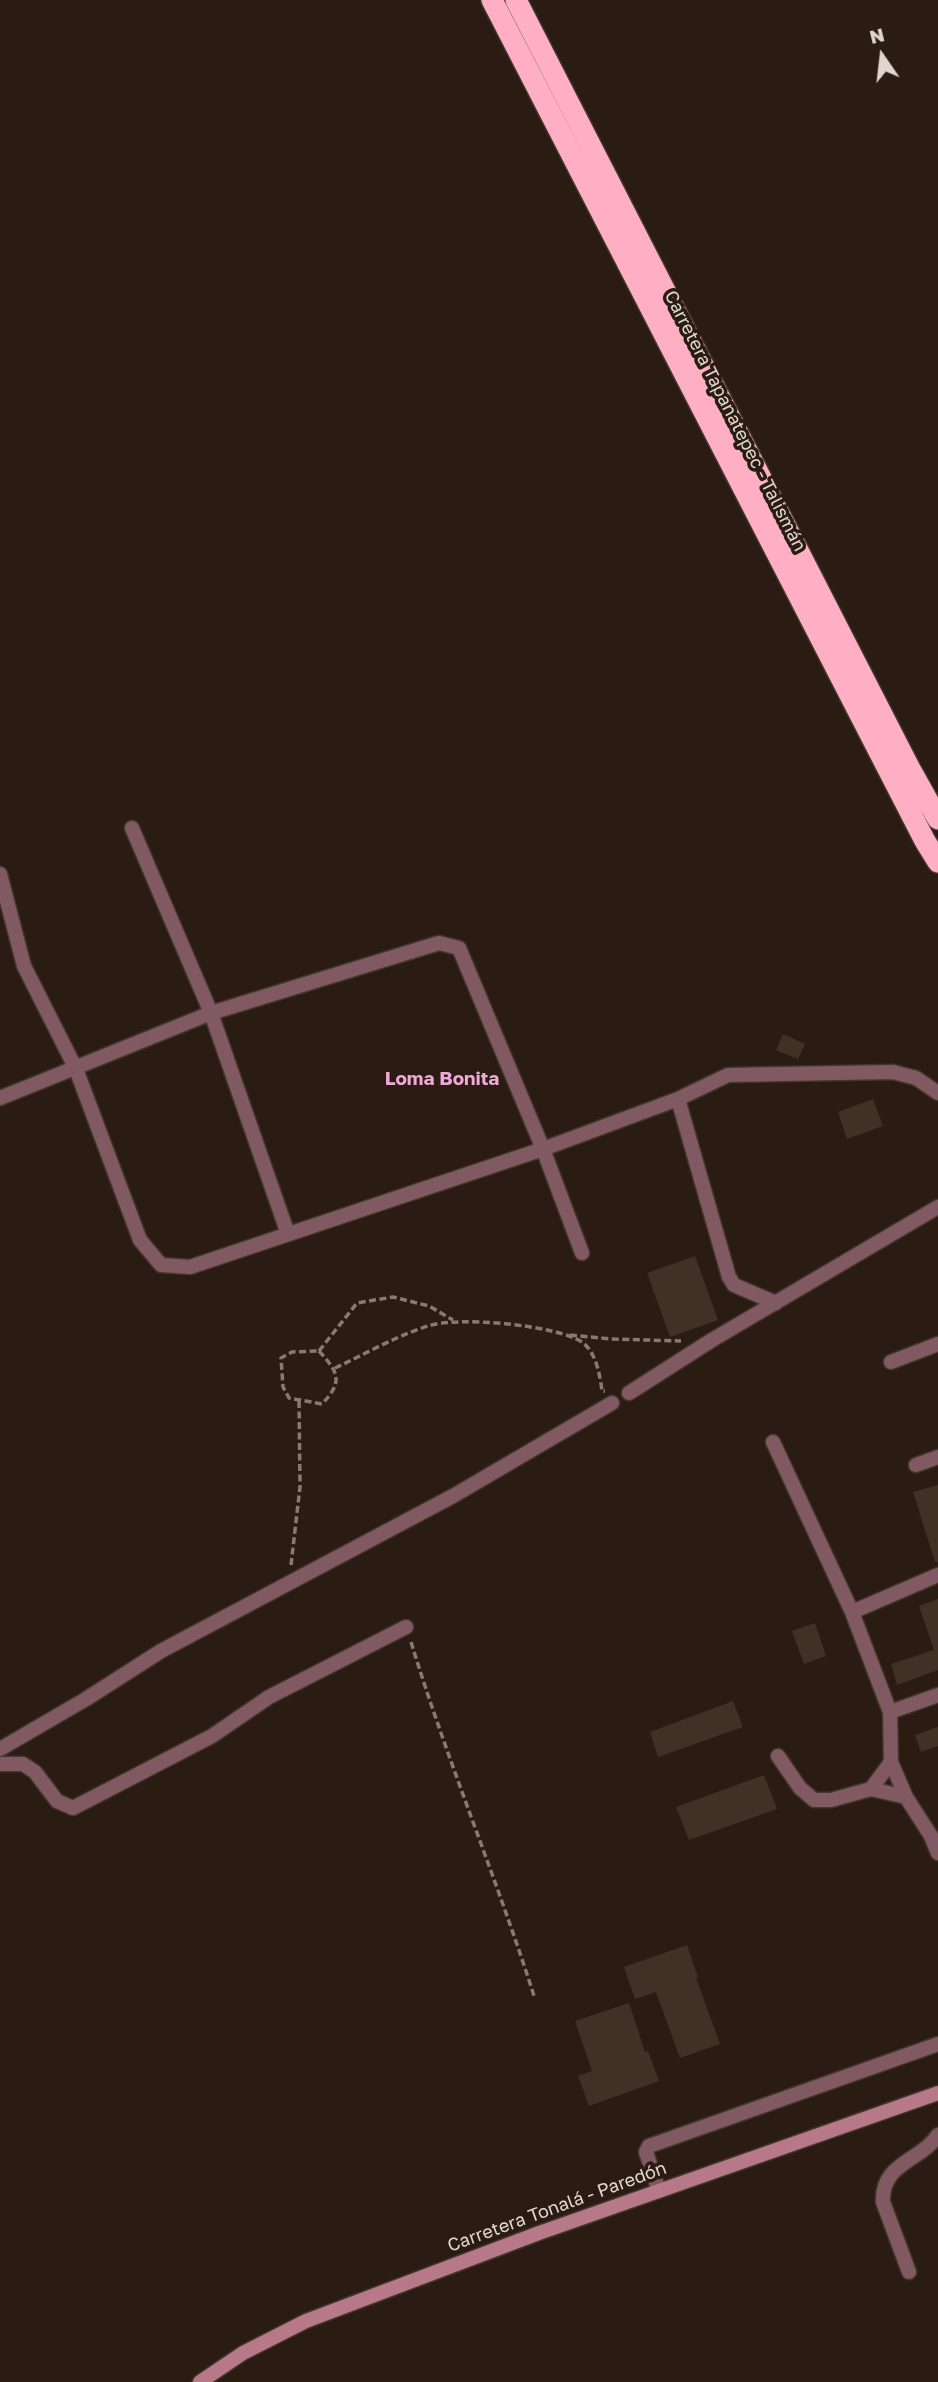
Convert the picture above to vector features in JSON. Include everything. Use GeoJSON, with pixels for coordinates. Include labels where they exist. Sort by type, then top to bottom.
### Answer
{"type":"FeatureCollection","features":[{"type":"Feature","properties":{"kind":"highway","name":"Carretera Tapanatepec - Talismán"},"geometry":{"type":"LineString","coordinates":[[492,0],[938,862]]}},
{"type":"Feature","properties":{"kind":"highway","name":"Carretera Tapanatepec - Talismán"},"geometry":{"type":"LineString","coordinates":[[516,0],[938,819]]}},
{"type":"Feature","properties":{"kind":"main road","name":"Carretera Tonalá - Paredón"},"geometry":{"type":"LineString","coordinates":[[200,2382],[243,2353],[306,2321],[539,2233],[938,2093]]}},
{"type":"Feature","properties":{"kind":"street"},"geometry":{"type":"LineString","coordinates":[[132,828],[211,1013],[288,1234]]}},
{"type":"Feature","properties":{"kind":"street"},"geometry":{"type":"LineString","coordinates":[[0,874],[24,966],[76,1069],[140,1240],[161,1265],[190,1267],[543,1149],[678,1100],[728,1075],[893,1072],[916,1078],[938,1093]]}},
{"type":"Feature","properties":{"kind":"street"},"geometry":{"type":"LineString","coordinates":[[0,1098],[211,1013],[439,943],[459,948],[543,1149],[582,1253]]}},
{"type":"Feature","properties":{"kind":"street"},"geometry":{"type":"LineString","coordinates":[[678,1100],[729,1277],[734,1285],[776,1303]]}},
{"type":"Feature","properties":{"kind":"street"},"geometry":{"type":"LineString","coordinates":[[629,1393],[712,1340],[938,1207]]}},
{"type":"Feature","properties":{"kind":"street"},"geometry":{"type":"LineString","coordinates":[[891,1362],[938,1344]]}},
{"type":"Feature","properties":{"kind":"street"},"geometry":{"type":"LineString","coordinates":[[0,1749],[161,1651],[453,1496],[612,1402]]}},
{"type":"Feature","properties":{"kind":"street"},"geometry":{"type":"LineString","coordinates":[[773,1442],[852,1612],[890,1712],[891,1762],[906,1797],[938,1853]]}},
{"type":"Feature","properties":{"kind":"street"},"geometry":{"type":"LineString","coordinates":[[916,1465],[938,1457]]}},
{"type":"Feature","properties":{"kind":"street"},"geometry":{"type":"LineString","coordinates":[[852,1612],[938,1575]]}},
{"type":"Feature","properties":{"kind":"street"},"geometry":{"type":"LineString","coordinates":[[0,1764],[23,1764],[35,1772],[57,1801],[73,1808],[212,1736],[269,1697],[407,1626]]}},
{"type":"Feature","properties":{"kind":"street"},"geometry":{"type":"LineString","coordinates":[[890,1712],[938,1695]]}},
{"type":"Feature","properties":{"kind":"street"},"geometry":{"type":"LineString","coordinates":[[778,1756],[800,1788],[814,1800],[831,1800],[871,1789],[906,1797]]}},
{"type":"Feature","properties":{"kind":"street"},"geometry":{"type":"LineString","coordinates":[[871,1789],[891,1762]]}},
{"type":"Feature","properties":{"kind":"street"},"geometry":{"type":"LineString","coordinates":[[659,2191],[646,2152],[649,2146],[938,2044]]}},
{"type":"Feature","properties":{"kind":"street"},"geometry":{"type":"LineString","coordinates":[[909,2272],[883,2202],[883,2192],[893,2172],[933,2143],[938,2135]]}},
{"type":"Feature","properties":{"kind":"path"},"geometry":{"type":"LineString","coordinates":[[319,1351],[357,1303],[393,1297],[429,1306],[455,1321]]}},
{"type":"Feature","properties":{"kind":"path"},"geometry":{"type":"LineString","coordinates":[[335,1368],[429,1326],[455,1321],[498,1323],[611,1339],[712,1340]]}},
{"type":"Feature","properties":{"kind":"path"},"geometry":{"type":"LineString","coordinates":[[564,1334],[584,1343],[598,1368],[602,1391],[629,1393]]}},
{"type":"Feature","properties":{"kind":"path"},"geometry":{"type":"LineString","coordinates":[[319,1351],[335,1368],[337,1383],[331,1395],[322,1404],[289,1398],[283,1387],[281,1358],[292,1352],[319,1351]]}},
{"type":"Feature","properties":{"kind":"path"},"geometry":{"type":"LineString","coordinates":[[289,1584],[300,1487],[299,1400]]}},
{"type":"Feature","properties":{"kind":"path"},"geometry":{"type":"LineString","coordinates":[[407,1626],[435,1720],[484,1857],[510,1918],[535,1999]]}},
{"type":"Feature","properties":{"kind":"building"},"geometry":{"type":"Polygon","coordinates":[[[783,1034],[805,1044],[798,1059],[776,1050],[783,1034]]]}},
{"type":"Feature","properties":{"kind":"building"},"geometry":{"type":"Polygon","coordinates":[[[873,1099],[883,1126],[847,1139],[838,1112],[873,1099]]]}},
{"type":"Feature","properties":{"kind":"building"},"geometry":{"type":"Polygon","coordinates":[[[695,1256],[718,1320],[670,1337],[647,1273],[695,1256]]]}},
{"type":"Feature","properties":{"kind":"building"},"geometry":{"type":"Polygon","coordinates":[[[938,1485],[938,1562],[935,1562],[913,1492],[938,1485]]]}},
{"type":"Feature","properties":{"kind":"building"},"geometry":{"type":"Polygon","coordinates":[[[938,1599],[938,1670],[897,1685],[891,1664],[934,1650],[919,1606],[938,1599]]]}},
{"type":"Feature","properties":{"kind":"building"},"geometry":{"type":"Polygon","coordinates":[[[815,1623],[826,1656],[804,1664],[792,1631],[815,1623]]]}},
{"type":"Feature","properties":{"kind":"building"},"geometry":{"type":"Polygon","coordinates":[[[733,1701],[743,1727],[658,1757],[650,1732],[733,1701]]]}},
{"type":"Feature","properties":{"kind":"building"},"geometry":{"type":"Polygon","coordinates":[[[938,1727],[938,1746],[921,1752],[915,1735],[938,1727]]]}},
{"type":"Feature","properties":{"kind":"building"},"geometry":{"type":"Polygon","coordinates":[[[764,1775],[777,1809],[689,1840],[676,1807],[764,1775]]]}},
{"type":"Feature","properties":{"kind":"building"},"geometry":{"type":"Polygon","coordinates":[[[687,1945],[720,2044],[680,2058],[656,1992],[635,1999],[624,1967],[687,1945]]]}},
{"type":"Feature","properties":{"kind":"building"},"geometry":{"type":"Polygon","coordinates":[[[629,2003],[645,2052],[648,2051],[659,2081],[589,2106],[578,2076],[592,2071],[575,2021],[629,2003]]]}},
{"type":"Feature","properties":{"kind":"district","name":"Loma Bonita"},"geometry":{"type":"Point","coordinates":[442,1079]}}]}
